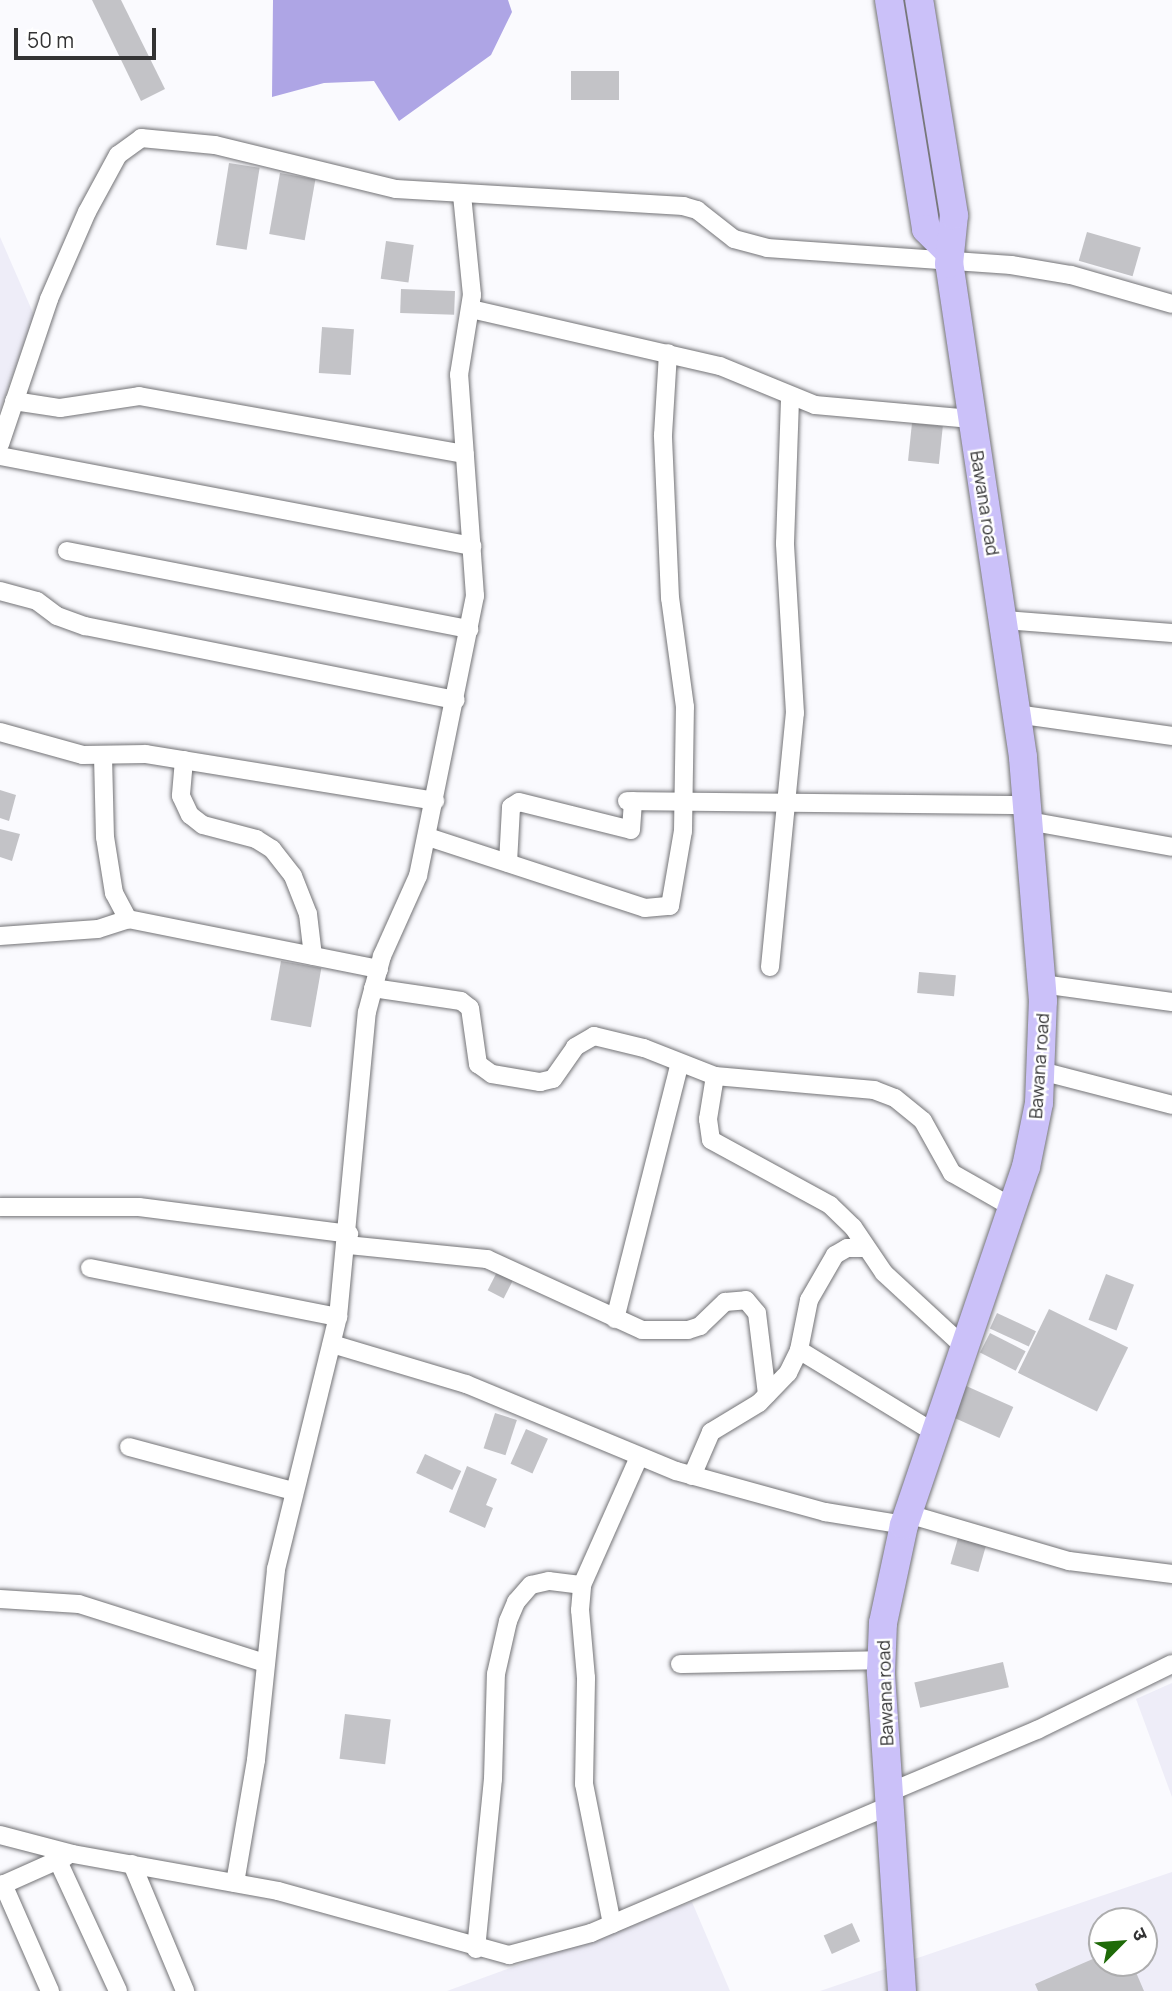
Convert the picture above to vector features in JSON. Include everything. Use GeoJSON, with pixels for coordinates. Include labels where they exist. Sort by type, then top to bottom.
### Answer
{"type":"FeatureCollection","features":[{"type":"Feature","properties":{"kind":"main road"},"geometry":{"type":"LineString","coordinates":[[889,0],[926,229],[948,257]]}},
{"type":"Feature","properties":{"kind":"main road","name":"Bawana road"},"geometry":{"type":"LineString","coordinates":[[902,1991],[881,1660],[883,1623],[906,1520],[1010,1206],[1026,1167],[1041,1071],[1042,984],[1027,813],[1004,620],[948,257],[954,215],[919,0]]}},
{"type":"Feature","properties":{"kind":"street"},"geometry":{"type":"LineString","coordinates":[[0,444],[49,299],[87,212],[128,144],[141,138],[179,139],[372,186],[462,195],[683,206],[697,210],[734,239],[758,246],[948,257],[1011,265],[1072,275],[1172,304]]}},
{"type":"Feature","properties":{"kind":"street"},"geometry":{"type":"LineString","coordinates":[[235,1883],[256,1760],[276,1569],[293,1490],[338,1317],[348,1239],[360,1066],[373,988],[410,900],[428,837],[475,596],[460,358],[471,309],[462,195]]}},
{"type":"Feature","properties":{"kind":"street"},"geometry":{"type":"LineString","coordinates":[[471,309],[720,366],[790,398],[815,405],[971,419]]}},
{"type":"Feature","properties":{"kind":"street"},"geometry":{"type":"LineString","coordinates":[[428,837],[645,908],[666,908],[673,899],[684,801],[685,707],[671,611],[663,435],[668,353]]}},
{"type":"Feature","properties":{"kind":"street"},"geometry":{"type":"LineString","coordinates":[[14,401],[60,408],[139,396],[465,454]]}},
{"type":"Feature","properties":{"kind":"street"},"geometry":{"type":"LineString","coordinates":[[770,967],[796,699],[785,543],[790,398]]}},
{"type":"Feature","properties":{"kind":"street"},"geometry":{"type":"LineString","coordinates":[[0,456],[472,546]]}},
{"type":"Feature","properties":{"kind":"street"},"geometry":{"type":"LineString","coordinates":[[67,551],[470,629]]}},
{"type":"Feature","properties":{"kind":"street"},"geometry":{"type":"LineString","coordinates":[[0,591],[37,601],[57,616],[85,626],[456,700]]}},
{"type":"Feature","properties":{"kind":"street"},"geometry":{"type":"LineString","coordinates":[[1004,620],[1172,633]]}},
{"type":"Feature","properties":{"kind":"street"},"geometry":{"type":"LineString","coordinates":[[1016,714],[1172,736]]}},
{"type":"Feature","properties":{"kind":"street"},"geometry":{"type":"LineString","coordinates":[[0,732],[57,751],[103,756],[146,754],[435,801]]}},
{"type":"Feature","properties":{"kind":"street"},"geometry":{"type":"LineString","coordinates":[[103,756],[105,837],[114,893],[128,919]]}},
{"type":"Feature","properties":{"kind":"street"},"geometry":{"type":"LineString","coordinates":[[184,760],[181,796],[190,815],[203,825],[256,839],[272,849],[293,876],[308,914],[313,956]]}},
{"type":"Feature","properties":{"kind":"street"},"geometry":{"type":"LineString","coordinates":[[508,863],[511,807],[519,802],[631,830],[630,801],[788,800],[1027,813],[1172,847]]}},
{"type":"Feature","properties":{"kind":"street"},"geometry":{"type":"LineString","coordinates":[[0,936],[98,929],[128,919],[379,969]]}},
{"type":"Feature","properties":{"kind":"street"},"geometry":{"type":"LineString","coordinates":[[1042,984],[1172,1002]]}},
{"type":"Feature","properties":{"kind":"street"},"geometry":{"type":"LineString","coordinates":[[373,988],[461,1001],[470,1008],[478,1064],[492,1074],[540,1082],[554,1079],[575,1047],[594,1036],[715,1076],[813,1082],[895,1098],[923,1121],[952,1173],[1010,1206]]}},
{"type":"Feature","properties":{"kind":"street"},"geometry":{"type":"LineString","coordinates":[[615,1319],[680,1063]]}},
{"type":"Feature","properties":{"kind":"street"},"geometry":{"type":"LineString","coordinates":[[1041,1071],[1172,1105]]}},
{"type":"Feature","properties":{"kind":"street"},"geometry":{"type":"LineString","coordinates":[[715,1076],[708,1119],[711,1140],[830,1205],[884,1273],[963,1346]]}},
{"type":"Feature","properties":{"kind":"street"},"geometry":{"type":"LineString","coordinates":[[0,1207],[139,1207],[487,1259],[642,1330],[688,1330],[700,1326],[725,1302],[746,1300],[757,1313],[767,1394]]}},
{"type":"Feature","properties":{"kind":"street"},"geometry":{"type":"LineString","coordinates":[[692,1476],[710,1432],[767,1394],[788,1373],[799,1350],[809,1300],[819,1278],[835,1255],[847,1248],[866,1248]]}},
{"type":"Feature","properties":{"kind":"street"},"geometry":{"type":"LineString","coordinates":[[90,1268],[338,1317]]}},
{"type":"Feature","properties":{"kind":"street"},"geometry":{"type":"LineString","coordinates":[[332,1344],[466,1384],[639,1457],[692,1476],[825,1512],[906,1520],[1069,1561],[1172,1574]]}},
{"type":"Feature","properties":{"kind":"street"},"geometry":{"type":"LineString","coordinates":[[799,1350],[935,1433]]}},
{"type":"Feature","properties":{"kind":"street"},"geometry":{"type":"LineString","coordinates":[[129,1447],[293,1490]]}},
{"type":"Feature","properties":{"kind":"street"},"geometry":{"type":"LineString","coordinates":[[612,1924],[584,1784],[582,1585],[639,1457]]}},
{"type":"Feature","properties":{"kind":"street"},"geometry":{"type":"LineString","coordinates":[[476,1949],[493,1779],[496,1674],[508,1621],[516,1602],[531,1585],[549,1581],[582,1585]]}},
{"type":"Feature","properties":{"kind":"street"},"geometry":{"type":"LineString","coordinates":[[0,1599],[79,1604],[265,1663]]}},
{"type":"Feature","properties":{"kind":"street"},"geometry":{"type":"LineString","coordinates":[[681,1664],[881,1660]]}},
{"type":"Feature","properties":{"kind":"street"},"geometry":{"type":"LineString","coordinates":[[0,1835],[65,1857],[132,1864],[312,1900],[476,1949],[509,1955],[547,1948],[612,1924],[1037,1730],[1172,1664]]}},
{"type":"Feature","properties":{"kind":"street"},"geometry":{"type":"LineString","coordinates":[[50,1991],[2,1885],[65,1857]]}},
{"type":"Feature","properties":{"kind":"street"},"geometry":{"type":"LineString","coordinates":[[65,1857],[118,1991]]}},
{"type":"Feature","properties":{"kind":"street"},"geometry":{"type":"LineString","coordinates":[[132,1864],[185,1991]]}},
{"type":"Feature","properties":{"kind":"shaded area"},"geometry":{"type":"Polygon","coordinates":[[[273,0],[508,0],[512,12],[491,55],[399,121],[374,81],[324,83],[272,97],[273,0]]]}},
{"type":"Feature","properties":{"kind":"shaded area"},"geometry":{"type":"Polygon","coordinates":[[[0,237],[34,315],[0,411],[0,237]]]}},
{"type":"Feature","properties":{"kind":"shaded area"},"geometry":{"type":"Polygon","coordinates":[[[1172,1683],[1172,1797],[1136,1699],[1172,1683]]]}},
{"type":"Feature","properties":{"kind":"shaded area"},"geometry":{"type":"Polygon","coordinates":[[[1172,1872],[1172,1991],[820,1991],[1172,1872]]]}},
{"type":"Feature","properties":{"kind":"shaded area"},"geometry":{"type":"Polygon","coordinates":[[[692,1902],[730,1991],[447,1991],[692,1902]]]}},
{"type":"Feature","properties":{"kind":"building"},"geometry":{"type":"Polygon","coordinates":[[[92,0],[121,0],[165,89],[141,101],[92,0]]]}},
{"type":"Feature","properties":{"kind":"building"},"geometry":{"type":"Polygon","coordinates":[[[571,71],[619,71],[619,100],[571,100],[571,71]]]}},
{"type":"Feature","properties":{"kind":"building"},"geometry":{"type":"Polygon","coordinates":[[[229,163],[260,168],[247,250],[216,245],[229,163]]]}},
{"type":"Feature","properties":{"kind":"building"},"geometry":{"type":"Polygon","coordinates":[[[280,173],[315,179],[305,240],[269,234],[280,173]]]}},
{"type":"Feature","properties":{"kind":"building"},"geometry":{"type":"Polygon","coordinates":[[[1087,232],[1141,247],[1133,276],[1079,261],[1087,232]]]}},
{"type":"Feature","properties":{"kind":"building"},"geometry":{"type":"Polygon","coordinates":[[[386,241],[414,245],[408,283],[381,279],[386,241]]]}},
{"type":"Feature","properties":{"kind":"building"},"geometry":{"type":"Polygon","coordinates":[[[401,289],[455,291],[454,315],[400,313],[401,289]]]}},
{"type":"Feature","properties":{"kind":"building"},"geometry":{"type":"Polygon","coordinates":[[[322,327],[354,329],[351,375],[319,373],[322,327]]]}},
{"type":"Feature","properties":{"kind":"building"},"geometry":{"type":"Polygon","coordinates":[[[912,423],[943,426],[939,464],[908,461],[912,423]]]}},
{"type":"Feature","properties":{"kind":"building"},"geometry":{"type":"Polygon","coordinates":[[[0,790],[16,795],[9,821],[0,818],[0,790]]]}},
{"type":"Feature","properties":{"kind":"building"},"geometry":{"type":"Polygon","coordinates":[[[0,829],[20,834],[12,861],[0,857],[0,829]]]}},
{"type":"Feature","properties":{"kind":"building"},"geometry":{"type":"Polygon","coordinates":[[[281,961],[321,968],[311,1027],[271,1020],[281,961]]]}},
{"type":"Feature","properties":{"kind":"building"},"geometry":{"type":"Polygon","coordinates":[[[919,972],[956,975],[954,996],[917,993],[919,972]]]}},
{"type":"Feature","properties":{"kind":"building"},"geometry":{"type":"Polygon","coordinates":[[[499,1268],[515,1276],[504,1298],[488,1290],[499,1268]]]}},
{"type":"Feature","properties":{"kind":"building"},"geometry":{"type":"Polygon","coordinates":[[[1106,1274],[1134,1285],[1116,1330],[1088,1320],[1106,1274]]]}},
{"type":"Feature","properties":{"kind":"building"},"geometry":{"type":"Polygon","coordinates":[[[1049,1309],[1128,1348],[1097,1411],[1018,1373],[1049,1309]]]}},
{"type":"Feature","properties":{"kind":"building"},"geometry":{"type":"Polygon","coordinates":[[[997,1313],[1036,1331],[1029,1347],[990,1328],[997,1313]]]}},
{"type":"Feature","properties":{"kind":"building"},"geometry":{"type":"Polygon","coordinates":[[[990,1333],[1026,1351],[1016,1371],[980,1353],[990,1333]]]}},
{"type":"Feature","properties":{"kind":"building"},"geometry":{"type":"Polygon","coordinates":[[[964,1385],[1013,1407],[1000,1438],[950,1416],[964,1385]]]}},
{"type":"Feature","properties":{"kind":"building"},"geometry":{"type":"Polygon","coordinates":[[[495,1413],[517,1420],[505,1455],[484,1448],[495,1413]]]}},
{"type":"Feature","properties":{"kind":"building"},"geometry":{"type":"Polygon","coordinates":[[[526,1429],[548,1439],[532,1473],[511,1464],[526,1429]]]}},
{"type":"Feature","properties":{"kind":"building"},"geometry":{"type":"Polygon","coordinates":[[[425,1454],[461,1471],[452,1490],[416,1473],[425,1454]]]}},
{"type":"Feature","properties":{"kind":"building"},"geometry":{"type":"Polygon","coordinates":[[[467,1466],[497,1479],[486,1505],[493,1508],[485,1528],[449,1512],[467,1466]]]}},
{"type":"Feature","properties":{"kind":"building"},"geometry":{"type":"Polygon","coordinates":[[[958,1538],[986,1546],[978,1572],[951,1564],[958,1538]]]}},
{"type":"Feature","properties":{"kind":"building"},"geometry":{"type":"Polygon","coordinates":[[[1003,1662],[1009,1687],[920,1708],[914,1682],[1003,1662]]]}},
{"type":"Feature","properties":{"kind":"building"},"geometry":{"type":"Polygon","coordinates":[[[345,1714],[391,1720],[385,1764],[340,1759],[345,1714]]]}},
{"type":"Feature","properties":{"kind":"building"},"geometry":{"type":"Polygon","coordinates":[[[852,1923],[860,1941],[832,1954],[824,1936],[852,1923]]]}},
{"type":"Feature","properties":{"kind":"building"},"geometry":{"type":"Polygon","coordinates":[[[1088,1961],[1088,1977],[1138,1977],[1144,1991],[1038,1991],[1035,1984],[1088,1961]]]}}]}
